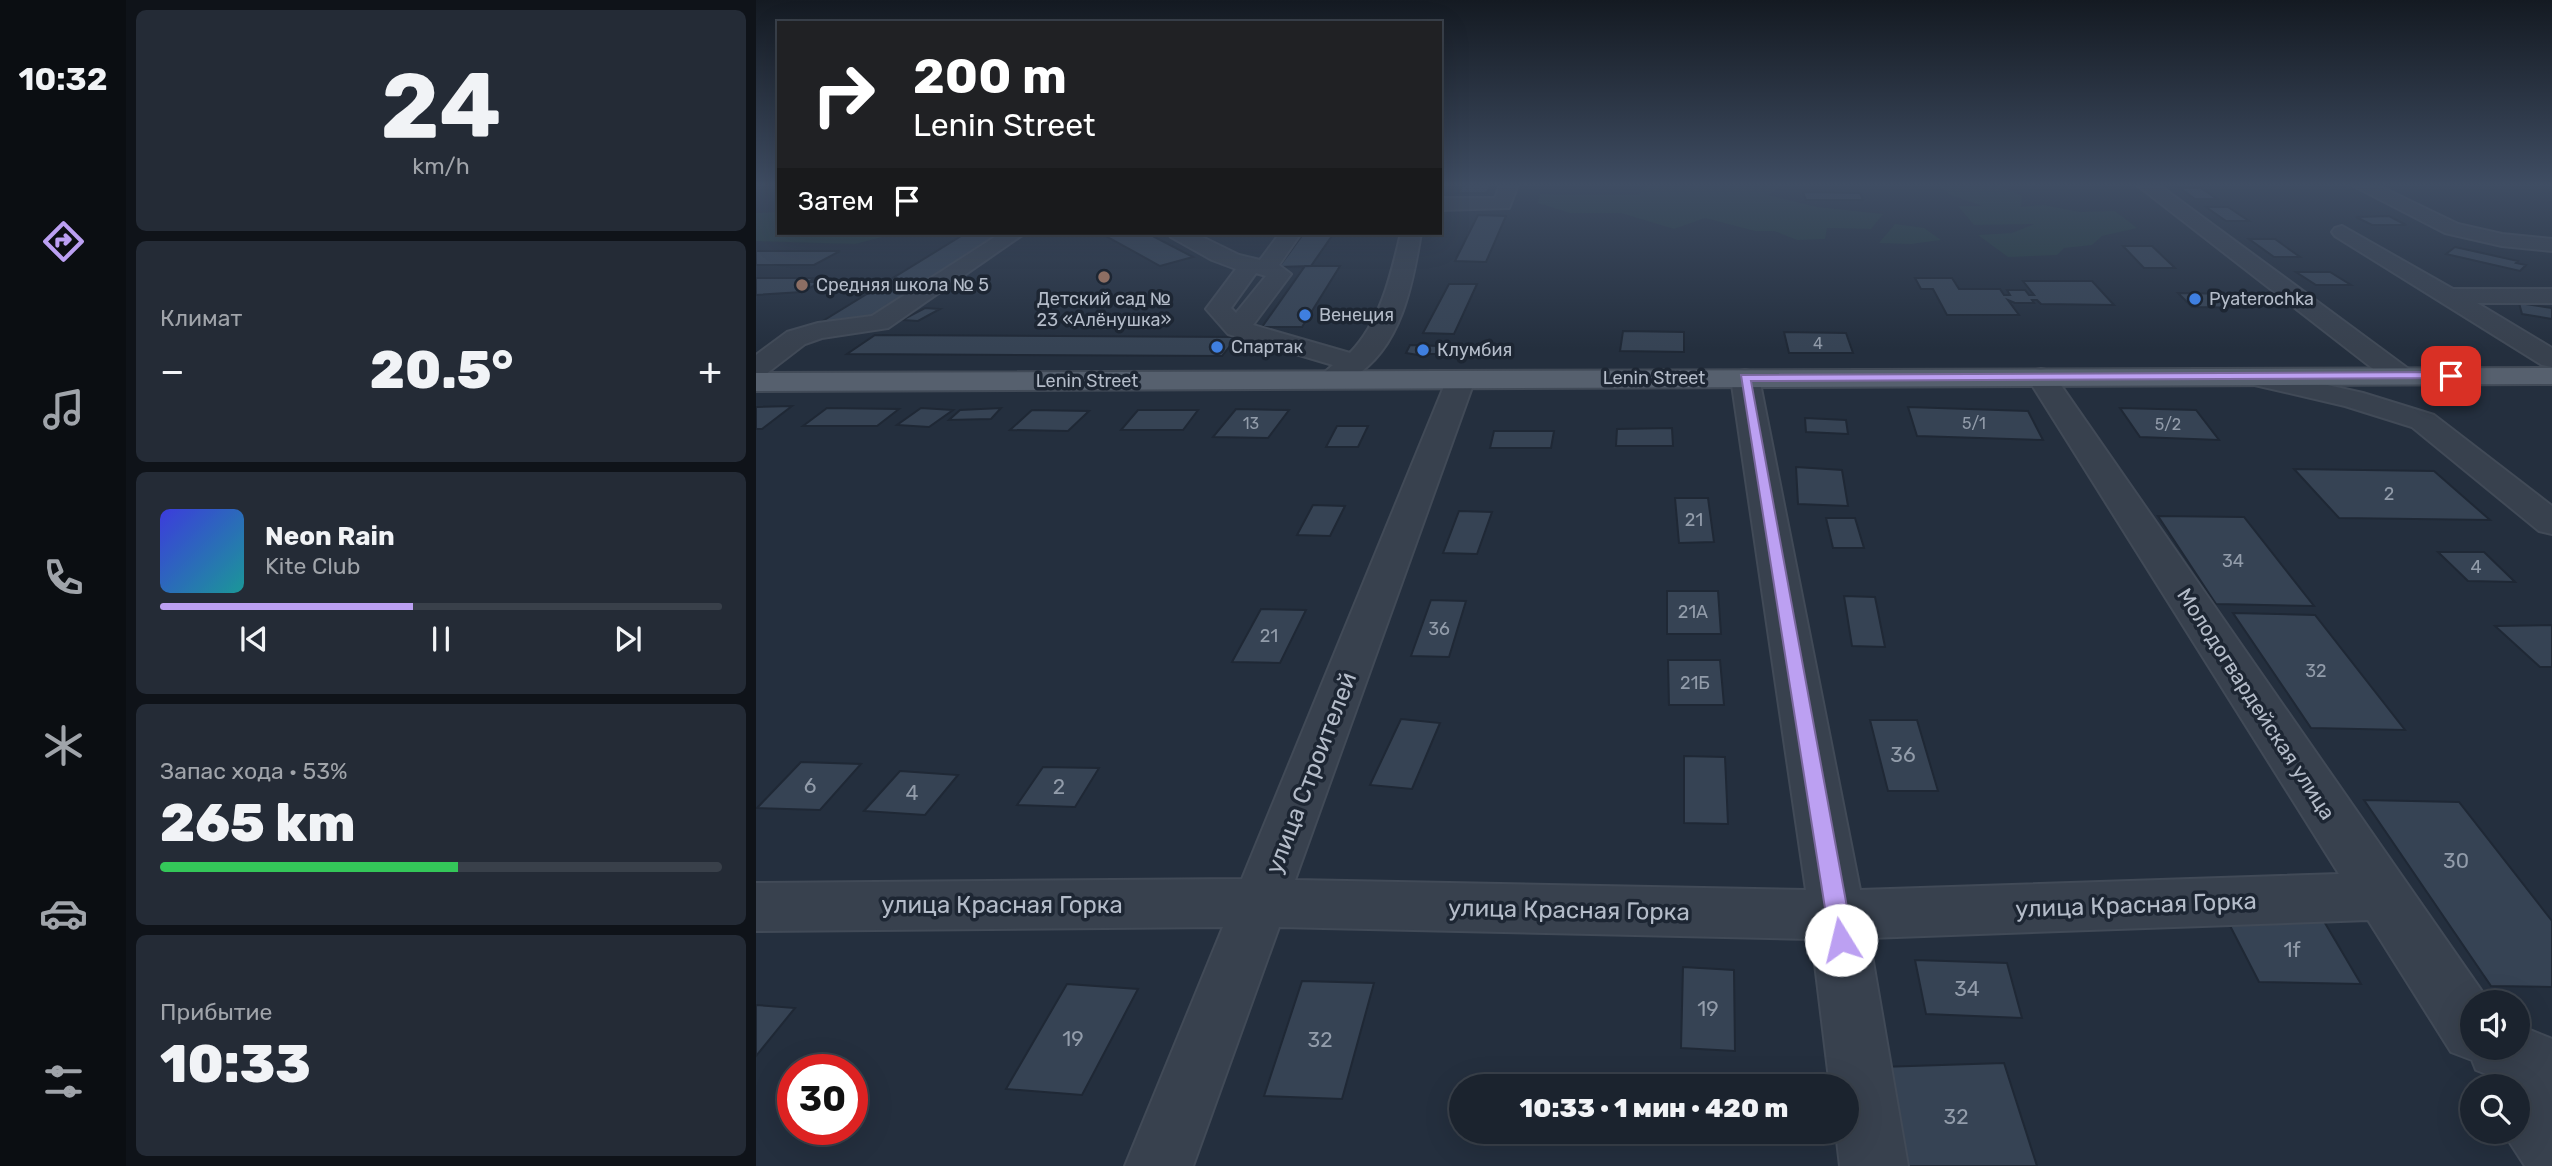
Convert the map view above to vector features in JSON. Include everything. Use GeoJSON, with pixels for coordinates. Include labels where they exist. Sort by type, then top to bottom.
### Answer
{"type":"FeatureCollection","features":[{"type":"Feature","properties":{"kind":"main road","name":"Lenin Street"},"geometry":{"type":"LineString","coordinates":[[756,382],[2552,376]]}},
{"type":"Feature","properties":{"kind":"street"},"geometry":{"type":"LineString","coordinates":[[756,368],[796,338],[818,331],[879,323],[1005,239]]}},
{"type":"Feature","properties":{"kind":"street"},"geometry":{"type":"LineString","coordinates":[[1190,239],[1231,261],[1280,274],[1237,329],[1356,363]]}},
{"type":"Feature","properties":{"kind":"street"},"geometry":{"type":"LineString","coordinates":[[1258,267],[1285,239]]}},
{"type":"Feature","properties":{"kind":"street"},"geometry":{"type":"LineString","coordinates":[[1328,380],[1356,363],[1374,342],[1402,280],[1409,239]]}},
{"type":"Feature","properties":{"kind":"street"},"geometry":{"type":"LineString","coordinates":[[2221,239],[2400,376]]}},
{"type":"Feature","properties":{"kind":"street"},"geometry":{"type":"LineString","coordinates":[[2354,239],[2552,359]]}},
{"type":"Feature","properties":{"kind":"street"},"geometry":{"type":"LineString","coordinates":[[2499,239],[2552,245]]}},
{"type":"Feature","properties":{"kind":"street"},"geometry":{"type":"LineString","coordinates":[[2447,296],[2552,296]]}},
{"type":"Feature","properties":{"kind":"street"},"geometry":{"type":"LineString","coordinates":[[1259,380],[1291,345]]}},
{"type":"Feature","properties":{"kind":"street","name":"Молодогвардейская улица"},"geometry":{"type":"LineString","coordinates":[[2041,377],[2460,1012]]}},
{"type":"Feature","properties":{"kind":"street"},"geometry":{"type":"LineString","coordinates":[[2256,377],[2353,399],[2423,421],[2552,523]]}},
{"type":"Feature","properties":{"kind":"street"},"geometry":{"type":"LineString","coordinates":[[1745,378],[1837,915],[1874,1166]]}},
{"type":"Feature","properties":{"kind":"street","name":"улица Строителей"},"geometry":{"type":"LineString","coordinates":[[1159,1166],[1461,379]]}},
{"type":"Feature","properties":{"kind":"street","name":"улица Красная Горка"},"geometry":{"type":"LineString","coordinates":[[756,907],[1262,903],[1837,915],[2382,896]]}},
{"type":"Feature","properties":{"kind":"street"},"geometry":{"type":"LineString","coordinates":[[2527,1060],[2552,1070]]}},
{"type":"Feature","properties":{"kind":"street"},"geometry":{"type":"LineString","coordinates":[[2530,1116],[2552,1148]]}},
{"type":"Feature","properties":{"kind":"green space"},"geometry":{"type":"Polygon","coordinates":[[[756,239],[873,239],[855,244],[756,239]]]}},
{"type":"Feature","properties":{"kind":"green space"},"geometry":{"type":"Polygon","coordinates":[[[1882,239],[1941,240],[1911,244],[1879,243],[1882,239]]]}},
{"type":"Feature","properties":{"kind":"green space"},"geometry":{"type":"Polygon","coordinates":[[[1984,239],[2098,239],[2092,245],[2064,248],[2057,255],[2008,257],[1984,239]]]}},
{"type":"Feature","properties":{"kind":"building"},"geometry":{"type":"Polygon","coordinates":[[[956,239],[990,239],[860,324],[818,324],[956,239]]]}},
{"type":"Feature","properties":{"kind":"building"},"geometry":{"type":"Polygon","coordinates":[[[1112,239],[1159,239],[1193,257],[1160,266],[1112,239]]]}},
{"type":"Feature","properties":{"kind":"building"},"geometry":{"type":"Polygon","coordinates":[[[1299,239],[1330,239],[1311,266],[1279,267],[1299,239]]]}},
{"type":"Feature","properties":{"kind":"building"},"geometry":{"type":"Polygon","coordinates":[[[1466,239],[1496,239],[1486,262],[1455,261],[1466,239]]]}},
{"type":"Feature","properties":{"kind":"building"},"geometry":{"type":"Polygon","coordinates":[[[2250,239],[2276,239],[2300,257],[2274,257],[2250,239]]]}},
{"type":"Feature","properties":{"kind":"building"},"geometry":{"type":"Polygon","coordinates":[[[2123,246],[2152,246],[2175,268],[2144,268],[2123,246]]]}},
{"type":"Feature","properties":{"kind":"building"},"geometry":{"type":"Polygon","coordinates":[[[2455,247],[2526,265],[2520,271],[2446,254],[2455,247]]]}},
{"type":"Feature","properties":{"kind":"building"},"geometry":{"type":"Polygon","coordinates":[[[756,251],[840,251],[814,265],[756,265],[756,251]]]}},
{"type":"Feature","properties":{"kind":"building"},"geometry":{"type":"Polygon","coordinates":[[[1305,266],[1340,266],[1302,327],[1262,327],[1305,266]]]}},
{"type":"Feature","properties":{"kind":"building"},"geometry":{"type":"Polygon","coordinates":[[[2296,272],[2330,272],[2351,285],[2316,285],[2296,272]]]}},
{"type":"Feature","properties":{"kind":"building"},"geometry":{"type":"Polygon","coordinates":[[[756,278],[816,278],[808,282],[821,282],[802,292],[756,295],[756,278]]]}},
{"type":"Feature","properties":{"kind":"building"},"geometry":{"type":"Polygon","coordinates":[[[1915,278],[1952,278],[1959,289],[2000,289],[2004,295],[2010,295],[2007,290],[2025,290],[2029,295],[2034,295],[2023,281],[2092,281],[2114,305],[2041,304],[2037,300],[2032,300],[2034,303],[2015,303],[2008,300],[2019,315],[1947,315],[1933,289],[1921,289],[1915,278]]]}},
{"type":"Feature","properties":{"kind":"building"},"geometry":{"type":"Polygon","coordinates":[[[1449,284],[1477,284],[1454,334],[1423,333],[1449,284]]]}},
{"type":"Feature","properties":{"kind":"building"},"geometry":{"type":"Polygon","coordinates":[[[2178,293],[2235,294],[2251,308],[2192,307],[2178,293]]]}},
{"type":"Feature","properties":{"kind":"building"},"geometry":{"type":"Polygon","coordinates":[[[2519,303],[2552,308],[2552,319],[2522,314],[2519,303]]]}},
{"type":"Feature","properties":{"kind":"building"},"geometry":{"type":"Polygon","coordinates":[[[925,308],[940,309],[918,321],[902,320],[925,308]]]}},
{"type":"Feature","properties":{"kind":"building"},"geometry":{"type":"Polygon","coordinates":[[[1623,331],[1684,332],[1684,352],[1620,351],[1623,331]]]}},
{"type":"Feature","properties":{"kind":"building"},"geometry":{"type":"Polygon","coordinates":[[[1784,332],[1846,333],[1853,353],[1789,353],[1784,332]]]}},
{"type":"Feature","properties":{"kind":"building"},"geometry":{"type":"Polygon","coordinates":[[[875,335],[1237,337],[1222,356],[847,354],[875,335]]]}},
{"type":"Feature","properties":{"kind":"building"},"geometry":{"type":"Polygon","coordinates":[[[1410,345],[1440,346],[1436,354],[1424,356],[1406,353],[1410,345]]]}},
{"type":"Feature","properties":{"kind":"building"},"geometry":{"type":"Polygon","coordinates":[[[792,406],[762,429],[756,429],[756,407],[792,406]]]}},
{"type":"Feature","properties":{"kind":"building"},"geometry":{"type":"Polygon","coordinates":[[[1908,407],[2028,411],[2043,440],[1917,436],[1908,407]]]}},
{"type":"Feature","properties":{"kind":"building"},"geometry":{"type":"Polygon","coordinates":[[[827,408],[899,409],[877,426],[803,426],[827,408]]]}},
{"type":"Feature","properties":{"kind":"building"},"geometry":{"type":"Polygon","coordinates":[[[921,408],[953,410],[929,427],[897,425],[921,408]]]}},
{"type":"Feature","properties":{"kind":"building"},"geometry":{"type":"Polygon","coordinates":[[[1001,408],[991,419],[949,420],[960,410],[1001,408]]]}},
{"type":"Feature","properties":{"kind":"building"},"geometry":{"type":"Polygon","coordinates":[[[2120,408],[2196,410],[2219,440],[2140,437],[2120,408]]]}},
{"type":"Feature","properties":{"kind":"building"},"geometry":{"type":"Polygon","coordinates":[[[1236,409],[1289,410],[1268,438],[1213,437],[1236,409]]]}},
{"type":"Feature","properties":{"kind":"building"},"geometry":{"type":"Polygon","coordinates":[[[1032,410],[1089,411],[1068,431],[1010,430],[1032,410]]]}},
{"type":"Feature","properties":{"kind":"building"},"geometry":{"type":"Polygon","coordinates":[[[1138,410],[1198,410],[1183,430],[1121,430],[1138,410]]]}},
{"type":"Feature","properties":{"kind":"building"},"geometry":{"type":"Polygon","coordinates":[[[1805,418],[1846,420],[1848,434],[1806,432],[1805,418]]]}},
{"type":"Feature","properties":{"kind":"building"},"geometry":{"type":"Polygon","coordinates":[[[1337,426],[1368,426],[1358,447],[1326,447],[1337,426]]]}},
{"type":"Feature","properties":{"kind":"building"},"geometry":{"type":"Polygon","coordinates":[[[1672,428],[1673,446],[1616,446],[1617,429],[1672,428]]]}},
{"type":"Feature","properties":{"kind":"building"},"geometry":{"type":"Polygon","coordinates":[[[1494,431],[1554,431],[1551,448],[1490,448],[1494,431]]]}},
{"type":"Feature","properties":{"kind":"building"},"geometry":{"type":"Polygon","coordinates":[[[1796,467],[1842,470],[1848,506],[1798,504],[1796,467]]]}},
{"type":"Feature","properties":{"kind":"building"},"geometry":{"type":"Polygon","coordinates":[[[2294,469],[2434,471],[2490,520],[2339,518],[2294,469]]]}},
{"type":"Feature","properties":{"kind":"building"},"geometry":{"type":"Polygon","coordinates":[[[1675,498],[1708,498],[1714,542],[1679,543],[1675,498]]]}},
{"type":"Feature","properties":{"kind":"building"},"geometry":{"type":"Polygon","coordinates":[[[1313,505],[1345,506],[1330,536],[1297,535],[1313,505]]]}},
{"type":"Feature","properties":{"kind":"building"},"geometry":{"type":"Polygon","coordinates":[[[1459,511],[1492,512],[1477,554],[1443,553],[1459,511]]]}},
{"type":"Feature","properties":{"kind":"building"},"geometry":{"type":"Polygon","coordinates":[[[2158,516],[2244,517],[2314,606],[2216,604],[2158,516]]]}},
{"type":"Feature","properties":{"kind":"building"},"geometry":{"type":"Polygon","coordinates":[[[1826,518],[1855,518],[1864,548],[1833,548],[1826,518]]]}},
{"type":"Feature","properties":{"kind":"building"},"geometry":{"type":"Polygon","coordinates":[[[2438,552],[2484,552],[2515,582],[2468,581],[2438,552]]]}},
{"type":"Feature","properties":{"kind":"building"},"geometry":{"type":"Polygon","coordinates":[[[1667,591],[1718,591],[1721,634],[1667,634],[1667,591]]]}},
{"type":"Feature","properties":{"kind":"building"},"geometry":{"type":"Polygon","coordinates":[[[1844,596],[1875,597],[1885,647],[1852,646],[1844,596]]]}},
{"type":"Feature","properties":{"kind":"building"},"geometry":{"type":"Polygon","coordinates":[[[1431,600],[1466,601],[1449,657],[1411,656],[1431,600]]]}},
{"type":"Feature","properties":{"kind":"building"},"geometry":{"type":"Polygon","coordinates":[[[1261,609],[1306,610],[1280,663],[1232,662],[1261,609]]]}},
{"type":"Feature","properties":{"kind":"building"},"geometry":{"type":"Polygon","coordinates":[[[2233,613],[2315,615],[2405,730],[2311,728],[2233,613]]]}},
{"type":"Feature","properties":{"kind":"building"},"geometry":{"type":"Polygon","coordinates":[[[2552,625],[2552,667],[2540,667],[2495,626],[2552,625]]]}},
{"type":"Feature","properties":{"kind":"building"},"geometry":{"type":"Polygon","coordinates":[[[1668,660],[1720,660],[1724,705],[1669,705],[1668,660]]]}},
{"type":"Feature","properties":{"kind":"building"},"geometry":{"type":"Polygon","coordinates":[[[1401,719],[1440,723],[1412,789],[1370,785],[1401,719]]]}},
{"type":"Feature","properties":{"kind":"building"},"geometry":{"type":"Polygon","coordinates":[[[1870,720],[1917,720],[1938,791],[1888,791],[1870,720]]]}},
{"type":"Feature","properties":{"kind":"building"},"geometry":{"type":"Polygon","coordinates":[[[1684,756],[1725,757],[1728,824],[1684,823],[1684,756]]]}},
{"type":"Feature","properties":{"kind":"building"},"geometry":{"type":"Polygon","coordinates":[[[801,762],[861,764],[820,810],[757,808],[801,762]]]}},
{"type":"Feature","properties":{"kind":"building"},"geometry":{"type":"Polygon","coordinates":[[[1043,767],[1099,768],[1075,807],[1017,805],[1043,767]]]}},
{"type":"Feature","properties":{"kind":"building"},"geometry":{"type":"Polygon","coordinates":[[[900,771],[958,775],[925,815],[864,811],[900,771]]]}},
{"type":"Feature","properties":{"kind":"building"},"geometry":{"type":"Polygon","coordinates":[[[2364,800],[2459,802],[2552,921],[2552,987],[2491,986],[2364,800]]]}},
{"type":"Feature","properties":{"kind":"building"},"geometry":{"type":"Polygon","coordinates":[[[2225,916],[2322,918],[2361,984],[2259,982],[2225,916]]]}},
{"type":"Feature","properties":{"kind":"building"},"geometry":{"type":"Polygon","coordinates":[[[1915,960],[2007,963],[2022,1018],[1926,1014],[1915,960]]]}},
{"type":"Feature","properties":{"kind":"building"},"geometry":{"type":"Polygon","coordinates":[[[1683,967],[1734,970],[1735,1051],[1681,1048],[1683,967]]]}},
{"type":"Feature","properties":{"kind":"building"},"geometry":{"type":"Polygon","coordinates":[[[1302,981],[1374,983],[1342,1099],[1264,1096],[1302,981]]]}},
{"type":"Feature","properties":{"kind":"building"},"geometry":{"type":"Polygon","coordinates":[[[1067,984],[1138,989],[1082,1095],[1006,1089],[1067,984]]]}},
{"type":"Feature","properties":{"kind":"building"},"geometry":{"type":"Polygon","coordinates":[[[756,1005],[795,1008],[756,1056],[756,1005]]]}},
{"type":"Feature","properties":{"kind":"building"},"geometry":{"type":"Polygon","coordinates":[[[2004,1063],[2037,1166],[1901,1166],[1880,1067],[2004,1063]]]}},
{"type":"Feature","properties":{"kind":"place","name":"Детский сад № 23 «Алёнушка»"},"geometry":{"type":"Point","coordinates":[1104,277]}},
{"type":"Feature","properties":{"kind":"place","name":"Средняя школа № 5"},"geometry":{"type":"Point","coordinates":[802,285]}},
{"type":"Feature","properties":{"kind":"place","name":"Pyaterochka"},"geometry":{"type":"Point","coordinates":[2195,299]}},
{"type":"Feature","properties":{"kind":"place","name":"Венеция"},"geometry":{"type":"Point","coordinates":[1305,315]}},
{"type":"Feature","properties":{"kind":"place","name":"Спартак"},"geometry":{"type":"Point","coordinates":[1217,347]}},
{"type":"Feature","properties":{"kind":"place","name":"Клумбия"},"geometry":{"type":"Point","coordinates":[1423,350]}},
{"type":"Feature","properties":{"kind":"route"},"geometry":{"type":"LineString","coordinates":[[1841,940],[1745,378],[2451,376]]}}]}
